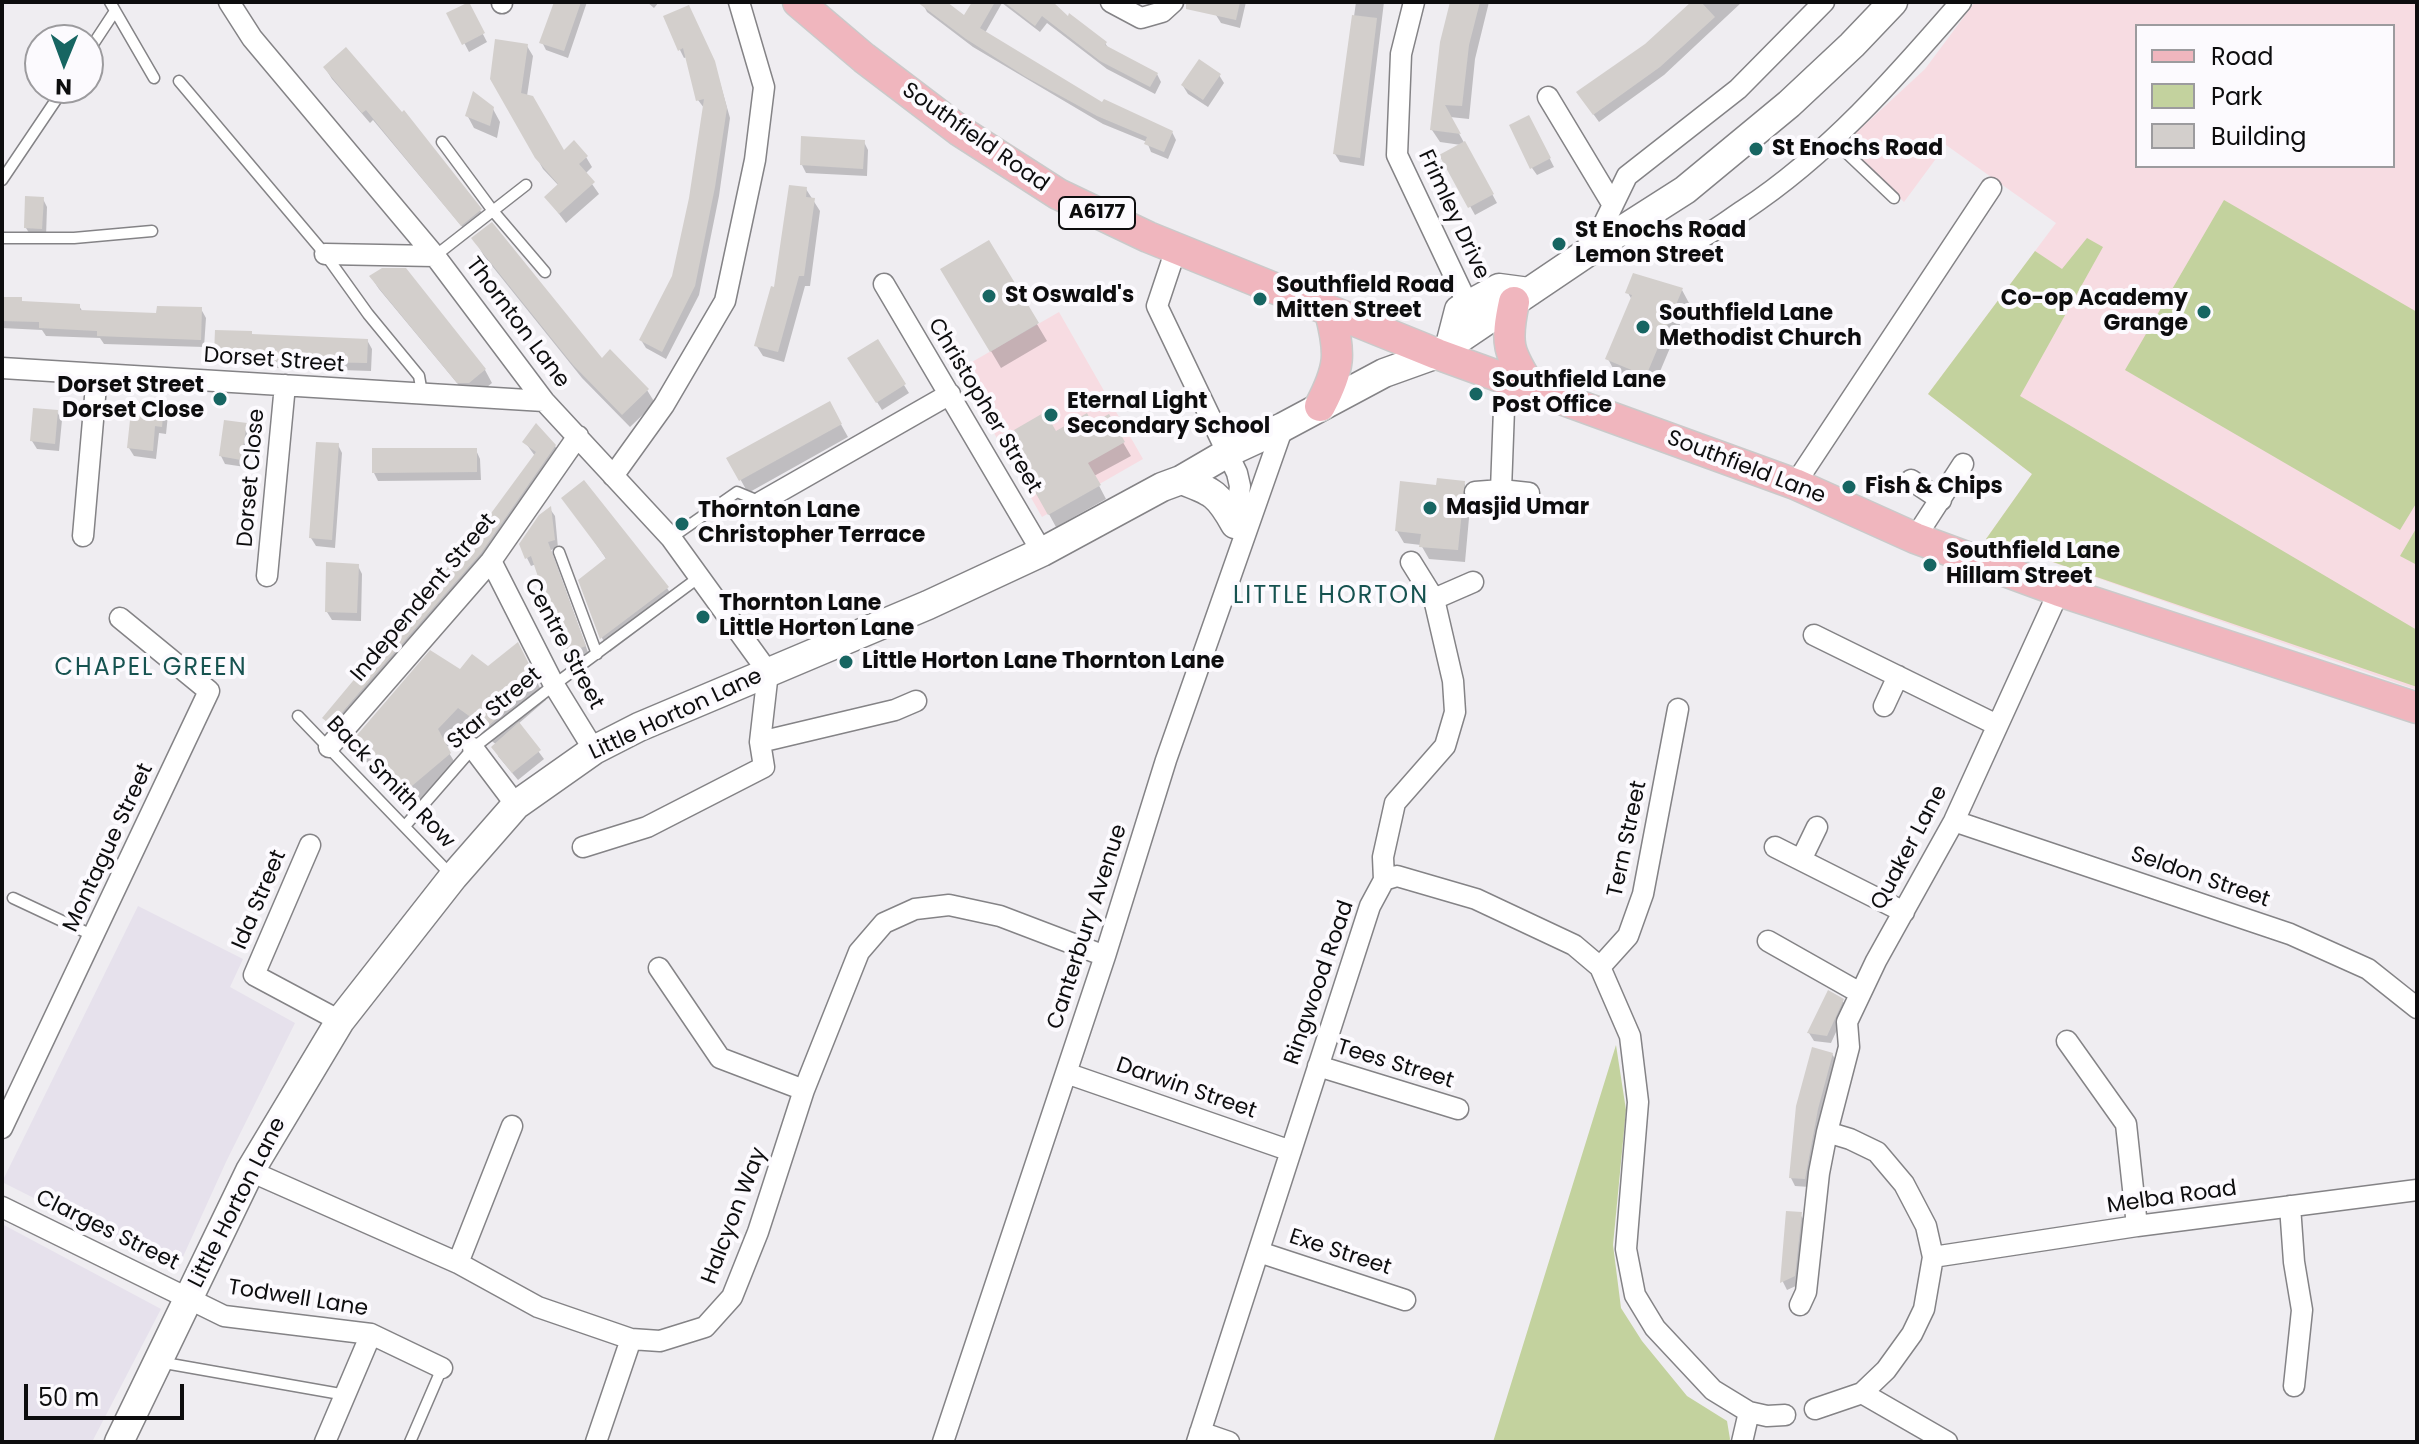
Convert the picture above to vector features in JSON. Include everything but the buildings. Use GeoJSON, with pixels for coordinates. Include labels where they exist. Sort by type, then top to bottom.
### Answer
{"type":"FeatureCollection","features":[{"type":"Feature","properties":{"kind":"main road","name":"Southfield Road"},"geometry":{"type":"LineString","coordinates":[[800,3],[864,58],[960,131],[1045,187],[1176,249],[1330,312],[1444,350]]}},
{"type":"Feature","properties":{"kind":"main road"},"geometry":{"type":"LineString","coordinates":[[1522,297],[1509,328],[1509,345],[1523,385]]}},
{"type":"Feature","properties":{"kind":"main road"},"geometry":{"type":"LineString","coordinates":[[1320,406],[1333,382],[1337,360],[1338,343],[1330,312]]}},
{"type":"Feature","properties":{"kind":"main road","name":"Southfield Lane"},"geometry":{"type":"LineString","coordinates":[[1444,350],[1523,385],[1795,484],[1915,538],[2059,591],[2417,708]]}},
{"type":"Feature","properties":{"kind":"street","name":"Thornton Lane"},"geometry":{"type":"LineString","coordinates":[[229,2],[252,38],[435,256],[544,401],[671,538],[768,672]]}},
{"type":"Feature","properties":{"kind":"street"},"geometry":{"type":"LineString","coordinates":[[613,476],[664,405],[725,301],[755,160],[764,87],[739,2]]}},
{"type":"Feature","properties":{"kind":"street"},"geometry":{"type":"LineString","coordinates":[[1111,2],[1141,18],[1162,12],[1173,2]]}},
{"type":"Feature","properties":{"kind":"street","name":"Frimley Drive"},"geometry":{"type":"LineString","coordinates":[[1414,2],[1401,54],[1397,155],[1468,305]]}},
{"type":"Feature","properties":{"kind":"street"},"geometry":{"type":"LineString","coordinates":[[1591,250],[1627,176],[1738,89],[1824,2]]}},
{"type":"Feature","properties":{"kind":"street"},"geometry":{"type":"LineString","coordinates":[[1444,350],[1685,190],[1789,104],[1893,2]]}},
{"type":"Feature","properties":{"kind":"street"},"geometry":{"type":"LineString","coordinates":[[1621,233],[1642,243],[1665,246],[1690,243],[1778,187],[1834,141],[1961,2]]}},
{"type":"Feature","properties":{"kind":"street"},"geometry":{"type":"LineString","coordinates":[[1548,97],[1613,205]]}},
{"type":"Feature","properties":{"kind":"street"},"geometry":{"type":"LineString","coordinates":[[1795,484],[1991,188]]}},
{"type":"Feature","properties":{"kind":"street"},"geometry":{"type":"LineString","coordinates":[[1176,249],[1157,306],[1229,452],[1240,486],[1232,575]]}},
{"type":"Feature","properties":{"kind":"street"},"geometry":{"type":"LineString","coordinates":[[325,254],[435,256]]}},
{"type":"Feature","properties":{"kind":"street","name":"Christopher Street"},"geometry":{"type":"LineString","coordinates":[[884,284],[1042,552]]}},
{"type":"Feature","properties":{"kind":"street"},"geometry":{"type":"LineString","coordinates":[[1444,350],[1459,310],[1499,288],[1522,297]]}},
{"type":"Feature","properties":{"kind":"street","name":"Little Horton Lane"},"geometry":{"type":"LineString","coordinates":[[119,1442],[250,1171],[340,1021],[453,877],[516,805],[594,750],[639,727],[928,605],[1042,552],[1384,373],[1444,350]]}},
{"type":"Feature","properties":{"kind":"street","name":"Dorset Street"},"geometry":{"type":"LineString","coordinates":[[2,368],[544,401]]}},
{"type":"Feature","properties":{"kind":"street"},"geometry":{"type":"LineString","coordinates":[[83,536],[97,374]]}},
{"type":"Feature","properties":{"kind":"street","name":"Dorset Close"},"geometry":{"type":"LineString","coordinates":[[267,576],[285,385]]}},
{"type":"Feature","properties":{"kind":"street"},"geometry":{"type":"LineString","coordinates":[[1501,490],[1504,409],[1523,385]]}},
{"type":"Feature","properties":{"kind":"street"},"geometry":{"type":"LineString","coordinates":[[761,502],[950,394]]}},
{"type":"Feature","properties":{"kind":"street","name":"Canterbury Avenue"},"geometry":{"type":"LineString","coordinates":[[943,1442],[1105,956],[1166,760],[1283,427]]}},
{"type":"Feature","properties":{"kind":"street","name":"Independent Street"},"geometry":{"type":"LineString","coordinates":[[329,747],[491,561],[578,436]]}},
{"type":"Feature","properties":{"kind":"street"},"geometry":{"type":"LineString","coordinates":[[1915,538],[1963,464]]}},
{"type":"Feature","properties":{"kind":"street"},"geometry":{"type":"LineString","coordinates":[[1181,480],[1209,490],[1221,499],[1235,524]]}},
{"type":"Feature","properties":{"kind":"street"},"geometry":{"type":"LineString","coordinates":[[1911,480],[1941,500]]}},
{"type":"Feature","properties":{"kind":"street"},"geometry":{"type":"LineString","coordinates":[[1475,492],[1501,490],[1529,493]]}},
{"type":"Feature","properties":{"kind":"street","name":"Centre Street"},"geometry":{"type":"LineString","coordinates":[[491,561],[554,685],[594,750]]}},
{"type":"Feature","properties":{"kind":"street"},"geometry":{"type":"LineString","coordinates":[[1411,562],[1434,599],[1453,681],[1455,712],[1445,746],[1395,803],[1383,857],[1384,880],[1397,876],[1476,899],[1574,945],[1600,967],[1630,1036],[1638,1102],[1626,1249],[1635,1295],[1655,1328],[1713,1390],[1749,1412],[1767,1416],[1785,1415]]}},
{"type":"Feature","properties":{"kind":"street"},"geometry":{"type":"LineString","coordinates":[[1434,599],[1473,582]]}},
{"type":"Feature","properties":{"kind":"street","name":"Quaker Lane"},"geometry":{"type":"LineString","coordinates":[[1800,1305],[1806,1292],[1819,1173],[1849,1047],[1847,1022],[1954,821],[2059,591]]}},
{"type":"Feature","properties":{"kind":"street","name":"Montague Street"},"geometry":{"type":"LineString","coordinates":[[2,1128],[209,691],[120,618]]}},
{"type":"Feature","properties":{"kind":"street"},"geometry":{"type":"LineString","coordinates":[[1814,635],[1997,725]]}},
{"type":"Feature","properties":{"kind":"street"},"geometry":{"type":"LineString","coordinates":[[583,847],[647,827],[764,767],[760,742],[768,672]]}},
{"type":"Feature","properties":{"kind":"street"},"geometry":{"type":"LineString","coordinates":[[1884,706],[1898,676]]}},
{"type":"Feature","properties":{"kind":"street"},"geometry":{"type":"LineString","coordinates":[[760,742],[895,710],[916,701]]}},
{"type":"Feature","properties":{"kind":"street","name":"Tern Street"},"geometry":{"type":"LineString","coordinates":[[1600,967],[1628,936],[1643,894],[1678,709]]}},
{"type":"Feature","properties":{"kind":"street"},"geometry":{"type":"LineString","coordinates":[[473,748],[516,805]]}},
{"type":"Feature","properties":{"kind":"street","name":"Seldon Street"},"geometry":{"type":"LineString","coordinates":[[1954,821],[2290,934],[2368,969],[2417,1008]]}},
{"type":"Feature","properties":{"kind":"street"},"geometry":{"type":"LineString","coordinates":[[1801,860],[1817,827]]}},
{"type":"Feature","properties":{"kind":"street","name":"Ida Street"},"geometry":{"type":"LineString","coordinates":[[310,845],[254,975],[340,1021]]}},
{"type":"Feature","properties":{"kind":"street"},"geometry":{"type":"LineString","coordinates":[[1775,847],[1904,912]]}},
{"type":"Feature","properties":{"kind":"street","name":"Ringwood Road"},"geometry":{"type":"LineString","coordinates":[[1199,1437],[1370,906],[1384,880]]}},
{"type":"Feature","properties":{"kind":"street","name":"Halcyon Way"},"geometry":{"type":"LineString","coordinates":[[250,1171],[458,1263],[538,1307],[631,1339],[660,1341],[705,1327],[732,1297],[758,1232],[804,1090],[859,952],[884,923],[915,909],[949,905],[1000,916],[1105,956]]}},
{"type":"Feature","properties":{"kind":"street"},"geometry":{"type":"LineString","coordinates":[[1768,941],[1860,993]]}},
{"type":"Feature","properties":{"kind":"street"},"geometry":{"type":"LineString","coordinates":[[659,968],[720,1058],[804,1090]]}},
{"type":"Feature","properties":{"kind":"street"},"geometry":{"type":"LineString","coordinates":[[2067,1041],[2126,1124],[2137,1226]]}},
{"type":"Feature","properties":{"kind":"street","name":"Tees Street"},"geometry":{"type":"LineString","coordinates":[[1318,1066],[1458,1109]]}},
{"type":"Feature","properties":{"kind":"street","name":"Darwin Street"},"geometry":{"type":"LineString","coordinates":[[1066,1073],[1291,1151]]}},
{"type":"Feature","properties":{"kind":"street"},"geometry":{"type":"LineString","coordinates":[[458,1263],[512,1126]]}},
{"type":"Feature","properties":{"kind":"street"},"geometry":{"type":"LineString","coordinates":[[1815,1409],[1862,1393],[1886,1370],[1912,1334],[1924,1309],[1933,1257],[1926,1226],[1904,1184],[1877,1152],[1827,1132]]}},
{"type":"Feature","properties":{"kind":"street","name":"Melba Road"},"geometry":{"type":"LineString","coordinates":[[1933,1257],[2137,1226],[2417,1190]]}},
{"type":"Feature","properties":{"kind":"street"},"geometry":{"type":"LineString","coordinates":[[2290,1206],[2294,1262],[2302,1310],[2294,1386]]}},
{"type":"Feature","properties":{"kind":"street","name":"Clarges Street"},"geometry":{"type":"LineString","coordinates":[[2,1207],[191,1298]]}},
{"type":"Feature","properties":{"kind":"street","name":"Exe Street"},"geometry":{"type":"LineString","coordinates":[[1259,1252],[1405,1300]]}},
{"type":"Feature","properties":{"kind":"street","name":"Todwell Lane"},"geometry":{"type":"LineString","coordinates":[[191,1298],[224,1316],[371,1334],[442,1368]]}},
{"type":"Feature","properties":{"kind":"street"},"geometry":{"type":"LineString","coordinates":[[325,1442],[371,1334]]}},
{"type":"Feature","properties":{"kind":"street"},"geometry":{"type":"LineString","coordinates":[[596,1442],[631,1339]]}},
{"type":"Feature","properties":{"kind":"street"},"geometry":{"type":"LineString","coordinates":[[1862,1393],[1947,1442]]}},
{"type":"Feature","properties":{"kind":"street"},"geometry":{"type":"LineString","coordinates":[[1742,1442],[1749,1412]]}},
{"type":"Feature","properties":{"kind":"street"},"geometry":{"type":"LineString","coordinates":[[1199,1437],[1229,1442]]}},
{"type":"Feature","properties":{"kind":"lane"},"geometry":{"type":"LineString","coordinates":[[103,24],[113,6]]}},
{"type":"Feature","properties":{"kind":"lane"},"geometry":{"type":"LineString","coordinates":[[113,6],[154,78]]}},
{"type":"Feature","properties":{"kind":"lane"},"geometry":{"type":"LineString","coordinates":[[179,81],[325,254],[368,314],[419,376],[423,394]]}},
{"type":"Feature","properties":{"kind":"lane"},"geometry":{"type":"LineString","coordinates":[[2,180],[53,104]]}},
{"type":"Feature","properties":{"kind":"lane"},"geometry":{"type":"LineString","coordinates":[[1834,141],[1894,198]]}},
{"type":"Feature","properties":{"kind":"lane"},"geometry":{"type":"LineString","coordinates":[[442,142],[493,211],[545,272]]}},
{"type":"Feature","properties":{"kind":"lane"},"geometry":{"type":"LineString","coordinates":[[435,256],[526,185]]}},
{"type":"Feature","properties":{"kind":"lane"},"geometry":{"type":"LineString","coordinates":[[2,238],[74,238],[152,231]]}},
{"type":"Feature","properties":{"kind":"lane"},"geometry":{"type":"LineString","coordinates":[[671,538],[737,492],[761,502]]}},
{"type":"Feature","properties":{"kind":"lane"},"geometry":{"type":"LineString","coordinates":[[559,552],[597,654]]}},
{"type":"Feature","properties":{"kind":"lane","name":"Star Street"},"geometry":{"type":"LineString","coordinates":[[405,826],[473,748],[698,578]]}},
{"type":"Feature","properties":{"kind":"lane","name":"Back Smith Row"},"geometry":{"type":"LineString","coordinates":[[298,716],[453,877]]}},
{"type":"Feature","properties":{"kind":"lane"},"geometry":{"type":"LineString","coordinates":[[13,898],[94,936]]}},
{"type":"Feature","properties":{"kind":"lane"},"geometry":{"type":"LineString","coordinates":[[158,1362],[346,1395]]}},
{"type":"Feature","properties":{"kind":"lane"},"geometry":{"type":"LineString","coordinates":[[410,1442],[442,1368]]}},
{"type":"Feature","properties":{"kind":"shaded area","name":"Co-op Academy Grange"},"geometry":{"type":"Polygon","coordinates":[[[1975,2],[2417,2],[2417,690],[1986,539],[2032,474],[1928,394],[2056,223],[1946,145],[1904,202],[1844,144],[1925,69],[1975,2]]]}},
{"type":"Feature","properties":{"kind":"shaded area","name":"Eternal Light Secondary School"},"geometry":{"type":"Polygon","coordinates":[[[1059,312],[1143,459],[1042,517],[958,370],[1059,312]]]}},
{"type":"Feature","properties":{"kind":"shaded area"},"geometry":{"type":"Polygon","coordinates":[[[138,906],[243,959],[230,987],[295,1023],[177,1270],[2,1182],[138,906]]]}},
{"type":"Feature","properties":{"kind":"shaded area"},"geometry":{"type":"Polygon","coordinates":[[[2,1224],[161,1309],[92,1442],[2,1442],[2,1224]]]}},
{"type":"Feature","properties":{"kind":"green space"},"geometry":{"type":"Polygon","coordinates":[[[2224,200],[2417,312],[2417,502],[2400,530],[2125,370],[2224,200]]]}},
{"type":"Feature","properties":{"kind":"green space"},"geometry":{"type":"Polygon","coordinates":[[[2087,238],[2103,247],[2020,396],[2417,630],[2417,687],[1986,539],[2032,474],[1928,394],[2035,251],[2062,269],[2087,238]]]}},
{"type":"Feature","properties":{"kind":"green space"},"geometry":{"type":"Polygon","coordinates":[[[2417,527],[2417,565],[2400,556],[2417,527]]]}},
{"type":"Feature","properties":{"kind":"green space"},"geometry":{"type":"Polygon","coordinates":[[[1616,1045],[1626,1110],[1613,1245],[1621,1308],[1642,1341],[1687,1396],[1727,1421],[1730,1439],[1729,1442],[1493,1442],[1616,1045]]]}},
{"type":"Feature","properties":{"kind":"place","name":"St Enochs Road"},"geometry":{"type":"Point","coordinates":[1756,149]}},
{"type":"Feature","properties":{"kind":"place","name":"St Enochs Road Lemon Street"},"geometry":{"type":"Point","coordinates":[1559,244]}},
{"type":"Feature","properties":{"kind":"place","name":"St Oswald's"},"geometry":{"type":"Point","coordinates":[989,296]}},
{"type":"Feature","properties":{"kind":"place","name":"Southfield Road Mitten Street"},"geometry":{"type":"Point","coordinates":[1260,299]}},
{"type":"Feature","properties":{"kind":"place","name":"Co-op Academy Grange"},"geometry":{"type":"Point","coordinates":[2204,312]}},
{"type":"Feature","properties":{"kind":"place","name":"Southfield Lane Methodist Church"},"geometry":{"type":"Point","coordinates":[1643,327]}},
{"type":"Feature","properties":{"kind":"place","name":"Southfield Lane Post Office"},"geometry":{"type":"Point","coordinates":[1476,394]}},
{"type":"Feature","properties":{"kind":"place","name":"Dorset Street Dorset Close"},"geometry":{"type":"Point","coordinates":[220,399]}},
{"type":"Feature","properties":{"kind":"place","name":"Eternal Light Secondary School"},"geometry":{"type":"Point","coordinates":[1051,415]}},
{"type":"Feature","properties":{"kind":"place","name":"Fish & Chips"},"geometry":{"type":"Point","coordinates":[1849,487]}},
{"type":"Feature","properties":{"kind":"place","name":"Masjid Umar"},"geometry":{"type":"Point","coordinates":[1430,508]}},
{"type":"Feature","properties":{"kind":"place","name":"Thornton Lane Christopher Terrace"},"geometry":{"type":"Point","coordinates":[682,524]}},
{"type":"Feature","properties":{"kind":"place","name":"Southfield Lane Hillam Street"},"geometry":{"type":"Point","coordinates":[1930,565]}},
{"type":"Feature","properties":{"kind":"place","name":"Thornton Lane Little Horton Lane"},"geometry":{"type":"Point","coordinates":[703,617]}},
{"type":"Feature","properties":{"kind":"place","name":"Little Horton Lane Thornton Lane"},"geometry":{"type":"Point","coordinates":[846,662]}},
{"type":"Feature","properties":{"kind":"district","name":"LITTLE HORTON"},"geometry":{"type":"Point","coordinates":[1331,597]}},
{"type":"Feature","properties":{"kind":"district","name":"CHAPEL GREEN"},"geometry":{"type":"Point","coordinates":[151,669]}}]}
